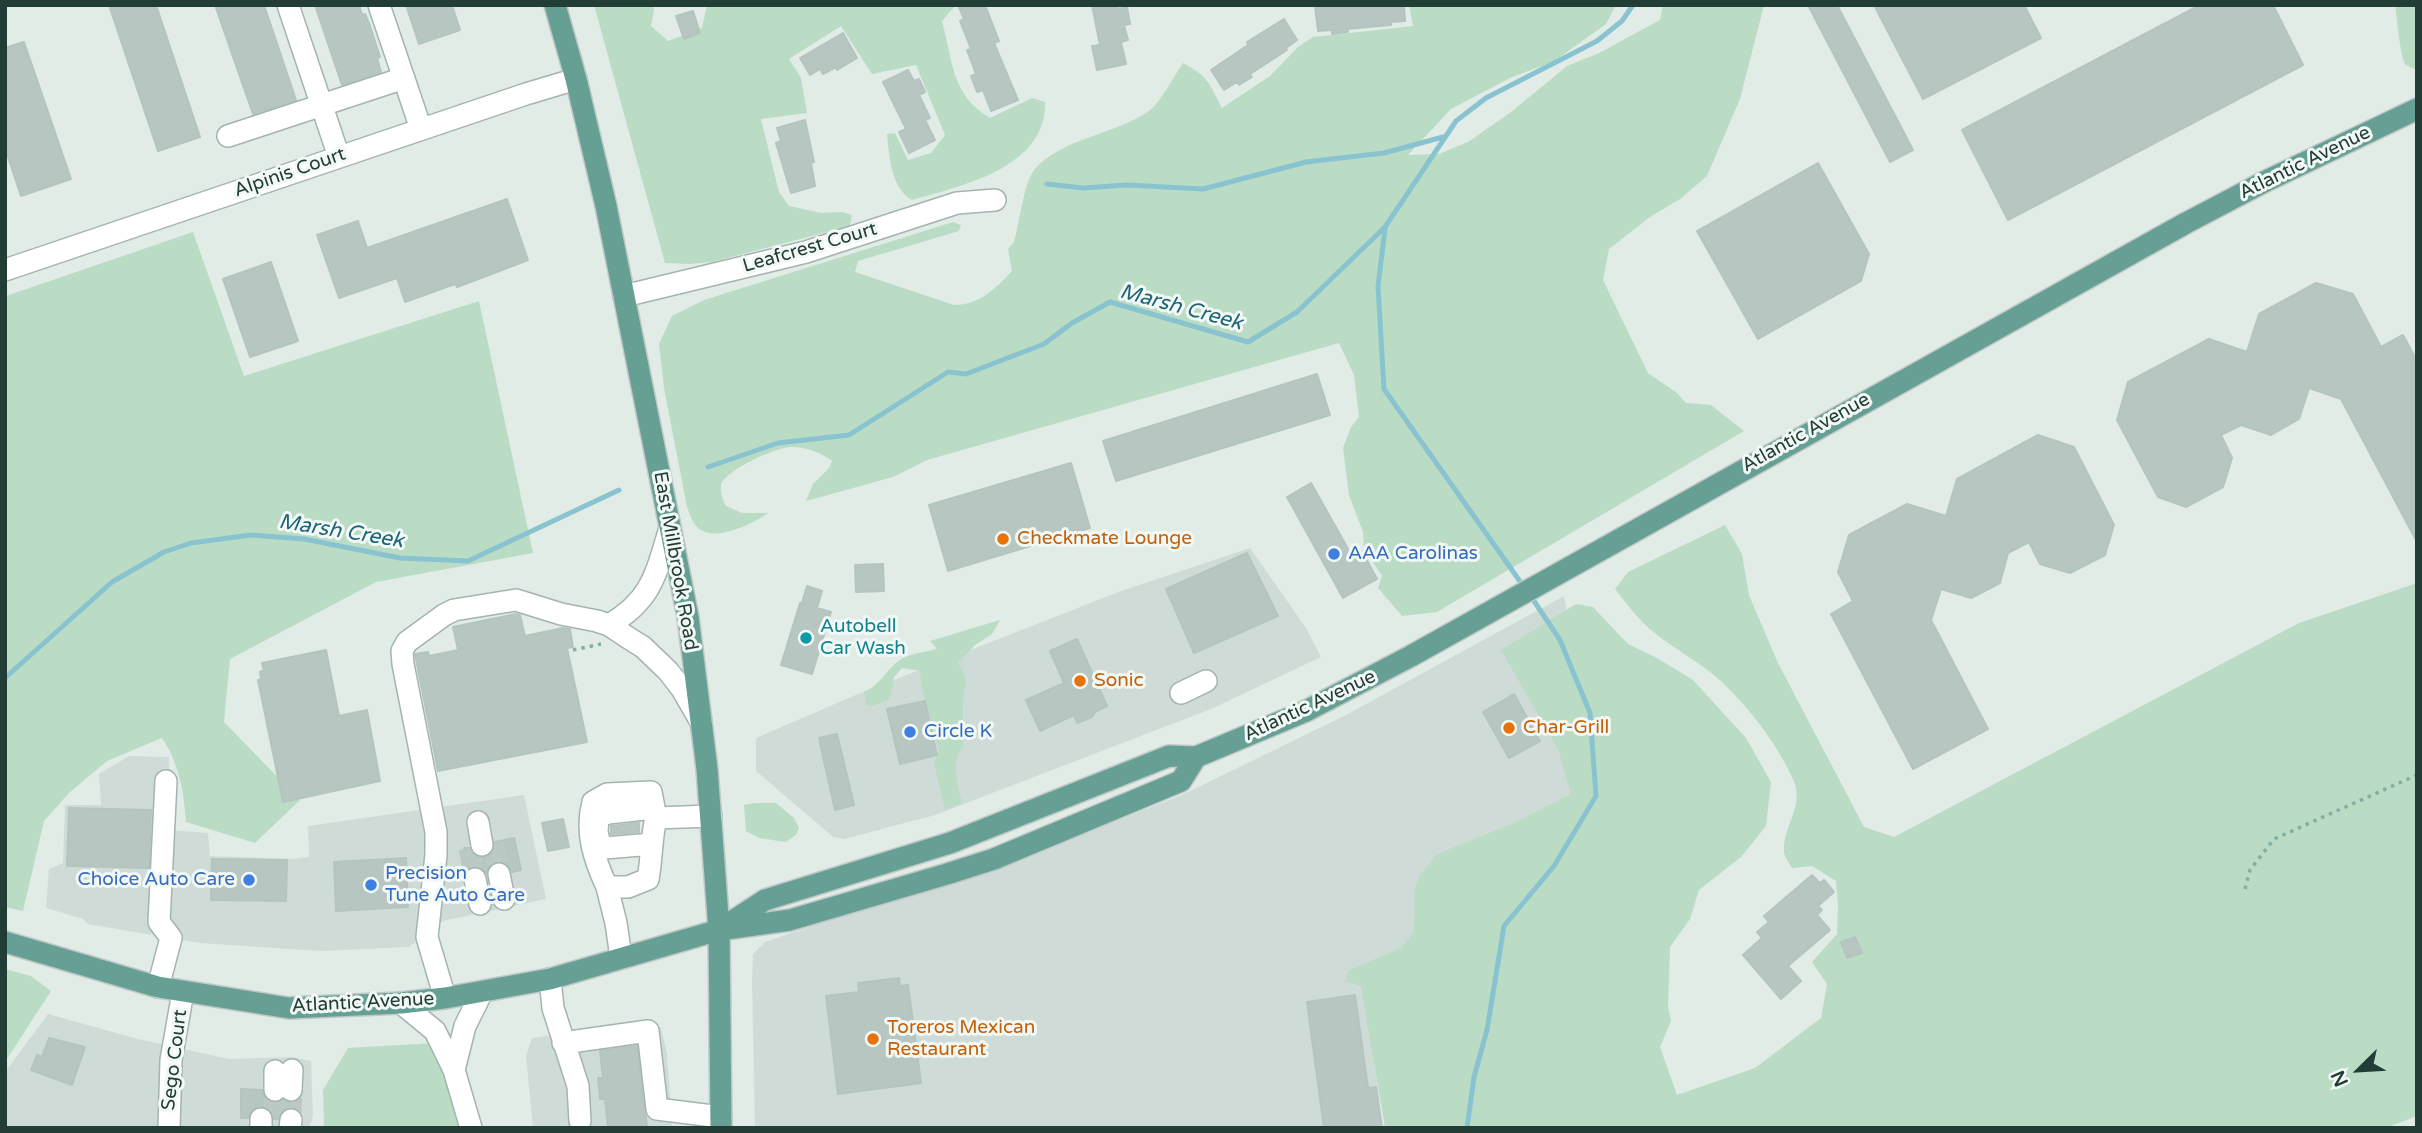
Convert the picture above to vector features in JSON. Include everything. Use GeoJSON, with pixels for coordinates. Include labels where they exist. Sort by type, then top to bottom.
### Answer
{"type":"FeatureCollection","features":[{"type":"Feature","properties":{"kind":"main road","name":"East Millbrook Road"},"geometry":{"type":"LineString","coordinates":[[555,5],[576,79],[606,206],[688,617],[711,816],[719,930],[721,1122]]}},
{"type":"Feature","properties":{"kind":"main road","name":"Atlantic Avenue"},"geometry":{"type":"LineString","coordinates":[[719,930],[765,900],[950,843],[1169,756],[1196,757],[1306,711],[1372,678],[2174,229],[2264,182],[2417,109]]}},
{"type":"Feature","properties":{"kind":"main road","name":"Atlantic Avenue"},"geometry":{"type":"LineString","coordinates":[[5,942],[158,987],[289,1007],[445,999],[550,979],[719,930],[790,920],[994,859],[1181,781],[1196,757]]}},
{"type":"Feature","properties":{"kind":"street"},"geometry":{"type":"LineString","coordinates":[[288,5],[339,157]]}},
{"type":"Feature","properties":{"kind":"street"},"geometry":{"type":"LineString","coordinates":[[379,5],[421,129]]}},
{"type":"Feature","properties":{"kind":"street"},"geometry":{"type":"LineString","coordinates":[[228,136],[404,78]]}},
{"type":"Feature","properties":{"kind":"street","name":"Alpinis Court"},"geometry":{"type":"LineString","coordinates":[[5,270],[576,79]]}},
{"type":"Feature","properties":{"kind":"street","name":"Leafcrest Court"},"geometry":{"type":"LineString","coordinates":[[624,296],[806,252],[957,203],[995,200]]}},
{"type":"Feature","properties":{"kind":"street"},"geometry":{"type":"LineString","coordinates":[[605,635],[641,601],[652,584],[670,528]]}},
{"type":"Feature","properties":{"kind":"street"},"geometry":{"type":"LineString","coordinates":[[445,999],[427,937],[436,832],[402,651],[407,642],[454,610],[516,600],[561,614],[587,618],[605,635],[643,648],[668,671],[701,722]]}},
{"type":"Feature","properties":{"kind":"street"},"geometry":{"type":"LineString","coordinates":[[1181,693],[1206,681]]}},
{"type":"Feature","properties":{"kind":"street"},"geometry":{"type":"LineString","coordinates":[[158,987],[171,938],[159,922],[166,780]]}},
{"type":"Feature","properties":{"kind":"street"},"geometry":{"type":"LineString","coordinates":[[607,887],[628,887],[648,879],[655,813],[651,792],[607,794],[593,802],[588,820],[595,862],[607,887],[617,923],[621,957]]}},
{"type":"Feature","properties":{"kind":"street"},"geometry":{"type":"LineString","coordinates":[[652,844],[606,848],[600,845],[598,817],[608,813],[711,816]]}},
{"type":"Feature","properties":{"kind":"street"},"geometry":{"type":"LineString","coordinates":[[478,822],[482,845]]}},
{"type":"Feature","properties":{"kind":"street"},"geometry":{"type":"LineString","coordinates":[[488,877],[492,901]]}},
{"type":"Feature","properties":{"kind":"street"},"geometry":{"type":"LineString","coordinates":[[550,979],[553,1008],[578,1086],[580,1121]]}},
{"type":"Feature","properties":{"kind":"street","name":"Sego Court"},"geometry":{"type":"LineString","coordinates":[[169,1128],[171,1060],[183,992]]}},
{"type":"Feature","properties":{"kind":"street"},"geometry":{"type":"LineString","coordinates":[[454,1070],[465,1026],[482,992]]}},
{"type":"Feature","properties":{"kind":"street"},"geometry":{"type":"LineString","coordinates":[[401,1003],[435,1031],[454,1070],[471,1128]]}},
{"type":"Feature","properties":{"kind":"street"},"geometry":{"type":"LineString","coordinates":[[564,1042],[648,1031],[657,1109],[721,1122]]}},
{"type":"Feature","properties":{"kind":"path"},"geometry":{"type":"LineString","coordinates":[[573,650],[605,635]]}},
{"type":"Feature","properties":{"kind":"path"},"geometry":{"type":"LineString","coordinates":[[2245,889],[2250,870],[2274,839],[2417,775]]}},
{"type":"Feature","properties":{"kind":"shaded area"},"geometry":{"type":"Polygon","coordinates":[[[1250,548],[1306,628],[1321,657],[1211,709],[935,815],[844,839],[833,837],[756,771],[756,738],[858,694],[1121,591],[1250,548]]]}},
{"type":"Feature","properties":{"kind":"shaded area"},"geometry":{"type":"Polygon","coordinates":[[[1564,596],[1605,805],[1463,973],[1367,1006],[1383,1128],[755,1128],[753,954],[765,942],[1073,838],[1182,795],[1346,715],[1564,596]]]}},
{"type":"Feature","properties":{"kind":"shaded area"},"geometry":{"type":"Polygon","coordinates":[[[129,756],[169,757],[170,830],[208,833],[210,856],[292,859],[309,857],[308,826],[524,795],[546,899],[443,921],[409,947],[320,951],[200,943],[88,924],[83,919],[46,908],[49,869],[63,863],[65,805],[101,805],[99,774],[129,756]]]}},
{"type":"Feature","properties":{"kind":"shaded area"},"geometry":{"type":"Polygon","coordinates":[[[48,1014],[138,1039],[229,1059],[291,1057],[311,1061],[313,1116],[309,1128],[5,1128],[5,1072],[48,1014]]]}},
{"type":"Feature","properties":{"kind":"shaded area"},"geometry":{"type":"Polygon","coordinates":[[[654,1021],[661,1028],[667,1053],[672,1128],[533,1128],[526,1056],[532,1038],[654,1021]]]}},
{"type":"Feature","properties":{"kind":"green space"},"geometry":{"type":"Polygon","coordinates":[[[594,5],[653,5],[651,26],[668,41],[702,28],[707,5],[956,5],[942,21],[956,76],[968,99],[990,118],[1032,98],[1045,102],[1042,125],[1032,143],[1017,158],[998,170],[954,188],[912,200],[895,180],[887,134],[895,133],[908,160],[931,153],[945,135],[916,65],[872,74],[841,26],[789,59],[801,78],[807,113],[761,119],[779,192],[789,206],[821,213],[843,212],[852,215],[850,226],[712,262],[665,263],[594,5]]]}},
{"type":"Feature","properties":{"kind":"green space"},"geometry":{"type":"Polygon","coordinates":[[[1409,5],[1616,5],[1606,24],[1553,62],[1512,77],[1451,109],[1408,155],[1439,154],[1468,142],[1511,112],[1567,66],[1599,53],[1660,20],[1663,5],[1764,5],[1740,99],[1707,176],[1680,199],[1650,217],[1609,249],[1603,280],[1648,373],[1677,393],[1686,403],[1711,405],[1744,431],[1437,612],[1402,616],[1378,588],[1382,576],[1364,549],[1363,532],[1349,495],[1343,448],[1351,427],[1359,417],[1354,375],[1339,343],[927,460],[893,477],[806,501],[813,484],[829,468],[832,461],[807,449],[784,448],[741,466],[721,485],[726,506],[742,513],[768,513],[745,526],[716,533],[701,530],[692,520],[687,507],[664,388],[659,344],[672,316],[704,300],[953,222],[961,225],[959,231],[858,261],[855,272],[954,305],[979,299],[993,290],[1012,271],[1008,249],[1014,242],[1030,176],[1034,170],[1045,159],[1074,143],[1136,119],[1149,111],[1183,63],[1207,81],[1222,108],[1270,76],[1298,47],[1313,37],[1413,26],[1409,5]]]}},
{"type":"Feature","properties":{"kind":"green space"},"geometry":{"type":"Polygon","coordinates":[[[2395,5],[2417,5],[2417,70],[2406,65],[2404,61],[2395,5]]]}},
{"type":"Feature","properties":{"kind":"green space"},"geometry":{"type":"Polygon","coordinates":[[[193,232],[244,376],[479,301],[533,553],[376,582],[230,659],[224,722],[300,800],[255,843],[186,822],[180,778],[173,757],[162,738],[107,761],[69,793],[44,821],[23,911],[5,907],[6,296],[193,232]]]}},
{"type":"Feature","properties":{"kind":"green space"},"geometry":{"type":"Polygon","coordinates":[[[1725,525],[1742,554],[1749,595],[1778,663],[1864,827],[1894,837],[2299,623],[2417,583],[2417,1116],[2386,1128],[1385,1128],[1361,986],[1345,981],[1349,970],[1401,948],[1414,932],[1415,890],[1419,876],[1437,854],[1514,823],[1571,794],[1558,749],[1501,650],[1576,604],[1593,607],[1628,644],[1693,680],[1746,738],[1771,782],[1766,826],[1741,857],[1699,890],[1690,919],[1670,947],[1668,1007],[1671,1021],[1660,1047],[1677,1095],[1755,1068],[1821,1018],[1827,984],[1812,962],[1837,934],[1836,881],[1812,866],[1792,868],[1785,856],[1785,840],[1797,796],[1786,764],[1771,739],[1733,693],[1706,669],[1650,629],[1615,589],[1628,572],[1725,525]]]}},
{"type":"Feature","properties":{"kind":"green space"},"geometry":{"type":"Polygon","coordinates":[[[1000,620],[992,634],[975,645],[958,663],[966,677],[963,746],[956,766],[962,803],[945,810],[934,764],[939,750],[922,689],[920,671],[902,668],[894,677],[890,699],[873,706],[866,705],[864,692],[903,658],[937,649],[930,641],[1000,620]]]}},
{"type":"Feature","properties":{"kind":"green space"},"geometry":{"type":"Polygon","coordinates":[[[776,803],[794,818],[799,828],[796,835],[786,842],[759,838],[746,831],[744,805],[776,803]]]}},
{"type":"Feature","properties":{"kind":"green space"},"geometry":{"type":"Polygon","coordinates":[[[5,969],[31,976],[51,991],[5,1062],[5,969]]]}},
{"type":"Feature","properties":{"kind":"green space"},"geometry":{"type":"Polygon","coordinates":[[[435,1043],[459,1128],[324,1128],[323,1090],[348,1048],[435,1043]]]}},
{"type":"Feature","properties":{"kind":"building"},"geometry":{"type":"Polygon","coordinates":[[[109,5],[156,5],[200,137],[158,151],[109,5]]]}},
{"type":"Feature","properties":{"kind":"building"},"geometry":{"type":"Polygon","coordinates":[[[215,5],[264,5],[296,100],[253,114],[215,5]]]}},
{"type":"Feature","properties":{"kind":"building"},"geometry":{"type":"Polygon","coordinates":[[[315,5],[359,5],[370,26],[380,57],[377,58],[381,72],[342,85],[315,5]]]}},
{"type":"Feature","properties":{"kind":"building"},"geometry":{"type":"Polygon","coordinates":[[[406,5],[452,5],[460,30],[419,44],[406,5]]]}},
{"type":"Feature","properties":{"kind":"building"},"geometry":{"type":"Polygon","coordinates":[[[958,5],[985,5],[999,41],[994,43],[1018,100],[991,111],[983,90],[977,92],[971,76],[976,74],[967,50],[971,49],[960,21],[964,19],[958,5]]]}},
{"type":"Feature","properties":{"kind":"building"},"geometry":{"type":"Polygon","coordinates":[[[1092,5],[1118,5],[1118,9],[1127,7],[1130,24],[1124,25],[1128,40],[1121,42],[1126,64],[1097,70],[1092,46],[1100,45],[1092,5]]]}},
{"type":"Feature","properties":{"kind":"building"},"geometry":{"type":"Polygon","coordinates":[[[1404,5],[1405,21],[1347,29],[1348,32],[1332,34],[1332,30],[1318,31],[1315,6],[1404,5]]]}},
{"type":"Feature","properties":{"kind":"building"},"geometry":{"type":"Polygon","coordinates":[[[1808,5],[1837,5],[1913,150],[1890,162],[1808,5]]]}},
{"type":"Feature","properties":{"kind":"building"},"geometry":{"type":"Polygon","coordinates":[[[1874,5],[2024,5],[2041,38],[1923,99],[1874,5]]]}},
{"type":"Feature","properties":{"kind":"building"},"geometry":{"type":"Polygon","coordinates":[[[2200,5],[2273,5],[2303,65],[2008,220],[1962,130],[2200,5]]]}},
{"type":"Feature","properties":{"kind":"building"},"geometry":{"type":"Polygon","coordinates":[[[693,11],[700,33],[684,39],[676,16],[693,11]]]}},
{"type":"Feature","properties":{"kind":"building"},"geometry":{"type":"Polygon","coordinates":[[[1284,19],[1297,40],[1286,48],[1287,50],[1250,74],[1252,77],[1224,90],[1211,70],[1248,45],[1247,42],[1284,19]]]}},
{"type":"Feature","properties":{"kind":"building"},"geometry":{"type":"Polygon","coordinates":[[[843,33],[857,58],[837,70],[836,67],[823,74],[820,69],[810,75],[800,58],[843,33]]]}},
{"type":"Feature","properties":{"kind":"building"},"geometry":{"type":"Polygon","coordinates":[[[24,42],[71,179],[21,196],[5,148],[5,48],[24,42]]]}},
{"type":"Feature","properties":{"kind":"building"},"geometry":{"type":"Polygon","coordinates":[[[908,70],[914,81],[919,79],[925,92],[919,95],[930,118],[925,120],[935,140],[909,153],[899,132],[906,129],[883,82],[908,70]]]}},
{"type":"Feature","properties":{"kind":"building"},"geometry":{"type":"Polygon","coordinates":[[[805,120],[814,162],[811,163],[815,186],[791,193],[776,143],[781,141],[777,128],[805,120]]]}},
{"type":"Feature","properties":{"kind":"building"},"geometry":{"type":"Polygon","coordinates":[[[1818,163],[1869,254],[1861,281],[1758,339],[1697,231],[1818,163]]]}},
{"type":"Feature","properties":{"kind":"building"},"geometry":{"type":"Polygon","coordinates":[[[507,199],[528,260],[457,287],[455,284],[405,302],[397,278],[339,298],[317,235],[358,221],[367,248],[507,199]]]}},
{"type":"Feature","properties":{"kind":"building"},"geometry":{"type":"Polygon","coordinates":[[[271,262],[298,341],[250,357],[223,279],[271,262]]]}},
{"type":"Feature","properties":{"kind":"building"},"geometry":{"type":"Polygon","coordinates":[[[2316,283],[2353,294],[2381,347],[2403,335],[2417,361],[2417,542],[2341,399],[2309,388],[2299,419],[2271,435],[2241,425],[2221,435],[2232,458],[2223,487],[2186,507],[2158,497],[2117,420],[2128,382],[2209,339],[2247,352],[2259,314],[2316,283]]]}},
{"type":"Feature","properties":{"kind":"building"},"geometry":{"type":"Polygon","coordinates":[[[1317,374],[1330,415],[1116,481],[1103,441],[1317,374]]]}},
{"type":"Feature","properties":{"kind":"building"},"geometry":{"type":"Polygon","coordinates":[[[2038,435],[2074,447],[2114,525],[2105,555],[2070,573],[2040,564],[2029,542],[2008,553],[2000,583],[1971,598],[1941,589],[1931,620],[1988,729],[1913,769],[1831,614],[1853,601],[1838,572],[1849,535],[1907,504],[1946,516],[1957,479],[2038,435]]]}},
{"type":"Feature","properties":{"kind":"building"},"geometry":{"type":"Polygon","coordinates":[[[1071,463],[1090,528],[948,571],[929,505],[1071,463]]]}},
{"type":"Feature","properties":{"kind":"building"},"geometry":{"type":"Polygon","coordinates":[[[1311,483],[1352,556],[1362,551],[1377,579],[1343,598],[1287,497],[1311,483]]]}},
{"type":"Feature","properties":{"kind":"building"},"geometry":{"type":"Polygon","coordinates":[[[1247,553],[1278,616],[1194,653],[1166,589],[1247,553]]]}},
{"type":"Feature","properties":{"kind":"building"},"geometry":{"type":"Polygon","coordinates":[[[883,564],[884,591],[856,592],[855,565],[883,564]]]}},
{"type":"Feature","properties":{"kind":"building","name":"Autobell Car Wash"},"geometry":{"type":"Polygon","coordinates":[[[807,586],[822,591],[817,608],[831,612],[812,674],[781,665],[807,586]]]}},
{"type":"Feature","properties":{"kind":"building"},"geometry":{"type":"Polygon","coordinates":[[[520,615],[525,636],[570,629],[573,647],[567,648],[587,742],[438,771],[415,654],[428,652],[429,656],[458,650],[453,627],[520,615]]]}},
{"type":"Feature","properties":{"kind":"building"},"geometry":{"type":"Polygon","coordinates":[[[1077,639],[1107,706],[1095,712],[1092,717],[1077,723],[1074,715],[1040,731],[1026,700],[1064,683],[1050,651],[1077,639]]]}},
{"type":"Feature","properties":{"kind":"building"},"geometry":{"type":"Polygon","coordinates":[[[326,650],[339,716],[367,710],[380,781],[283,802],[258,680],[261,679],[260,672],[264,670],[262,663],[326,650]]]}},
{"type":"Feature","properties":{"kind":"building"},"geometry":{"type":"Polygon","coordinates":[[[1514,694],[1540,741],[1509,758],[1483,712],[1514,694]]]}},
{"type":"Feature","properties":{"kind":"building"},"geometry":{"type":"Polygon","coordinates":[[[925,701],[937,755],[900,764],[887,709],[925,701]]]}},
{"type":"Feature","properties":{"kind":"building"},"geometry":{"type":"Polygon","coordinates":[[[837,734],[854,805],[835,810],[819,738],[837,734]]]}},
{"type":"Feature","properties":{"kind":"building"},"geometry":{"type":"Polygon","coordinates":[[[69,808],[151,810],[149,868],[67,866],[69,808]]]}},
{"type":"Feature","properties":{"kind":"building"},"geometry":{"type":"Polygon","coordinates":[[[563,819],[569,847],[548,851],[542,823],[563,819]]]}},
{"type":"Feature","properties":{"kind":"building"},"geometry":{"type":"Polygon","coordinates":[[[639,823],[639,832],[611,834],[611,826],[639,823]]]}},
{"type":"Feature","properties":{"kind":"building"},"geometry":{"type":"Polygon","coordinates":[[[514,838],[521,870],[512,872],[508,865],[497,861],[490,865],[486,873],[479,866],[468,868],[464,848],[469,848],[477,857],[485,858],[494,850],[495,842],[514,838]]]}},
{"type":"Feature","properties":{"kind":"building","name":"Precision Tune Auto Care"},"geometry":{"type":"Polygon","coordinates":[[[406,858],[408,907],[336,911],[334,862],[406,858]]]}},
{"type":"Feature","properties":{"kind":"building","name":"Choice Auto Care"},"geometry":{"type":"Polygon","coordinates":[[[212,859],[287,860],[286,901],[211,900],[212,859]]]}},
{"type":"Feature","properties":{"kind":"building"},"geometry":{"type":"Polygon","coordinates":[[[1812,875],[1820,883],[1824,880],[1834,892],[1818,906],[1822,910],[1817,915],[1830,930],[1788,966],[1801,981],[1781,999],[1743,955],[1762,938],[1757,932],[1769,922],[1764,916],[1812,875]]]}},
{"type":"Feature","properties":{"kind":"building"},"geometry":{"type":"Polygon","coordinates":[[[1855,937],[1862,953],[1847,958],[1841,942],[1855,937]]]}},
{"type":"Feature","properties":{"kind":"building","name":"Toreros Mexican Restaurant"},"geometry":{"type":"Polygon","coordinates":[[[899,978],[900,986],[908,985],[921,1083],[838,1094],[826,996],[859,992],[858,983],[899,978]]]}},
{"type":"Feature","properties":{"kind":"building"},"geometry":{"type":"Polygon","coordinates":[[[1355,995],[1368,1088],[1376,1087],[1382,1128],[1324,1128],[1307,1002],[1355,995]]]}},
{"type":"Feature","properties":{"kind":"building"},"geometry":{"type":"Polygon","coordinates":[[[49,1038],[85,1047],[72,1085],[31,1070],[37,1055],[42,1057],[49,1038]]]}},
{"type":"Feature","properties":{"kind":"building"},"geometry":{"type":"Polygon","coordinates":[[[637,1046],[647,1127],[608,1128],[605,1099],[600,1099],[598,1078],[603,1078],[600,1051],[637,1046]]]}},
{"type":"Feature","properties":{"kind":"building"},"geometry":{"type":"Polygon","coordinates":[[[241,1089],[262,1090],[264,1097],[274,1103],[283,1100],[291,1103],[301,1099],[300,1111],[293,1107],[287,1108],[280,1113],[278,1119],[274,1119],[268,1108],[260,1106],[254,1108],[248,1118],[241,1118],[241,1089]]]}},
{"type":"Feature","properties":{"kind":"waterway","name":"Marsh Creek"},"geometry":{"type":"LineString","coordinates":[[708,467],[778,443],[849,435],[948,372],[966,374],[1044,344],[1072,323],[1110,302],[1248,342],[1297,312],[1385,227],[1456,121],[1486,98],[1597,41],[1622,21],[1633,5]]}},
{"type":"Feature","properties":{"kind":"waterway"},"geometry":{"type":"LineString","coordinates":[[1047,184],[1083,188],[1127,185],[1203,189],[1306,162],[1384,153],[1443,137]]}},
{"type":"Feature","properties":{"kind":"waterway"},"geometry":{"type":"LineString","coordinates":[[1385,229],[1378,286],[1384,389],[1524,587]]}},
{"type":"Feature","properties":{"kind":"waterway","name":"Marsh Creek"},"geometry":{"type":"LineString","coordinates":[[5,678],[112,582],[164,552],[191,543],[251,535],[304,539],[400,558],[468,561],[619,490]]}},
{"type":"Feature","properties":{"kind":"waterway"},"geometry":{"type":"LineString","coordinates":[[1467,1128],[1474,1077],[1487,1030],[1504,926],[1554,866],[1596,796],[1590,713],[1560,640],[1530,595]]}},
{"type":"Feature","properties":{"kind":"tunnel"},"geometry":{"type":"LineString","coordinates":[[494,843],[499,874]]}},
{"type":"Feature","properties":{"kind":"tunnel"},"geometry":{"type":"LineString","coordinates":[[469,848],[475,879]]}},
{"type":"Feature","properties":{"kind":"tunnel"},"geometry":{"type":"LineString","coordinates":[[274,1119],[275,1090]]}},
{"type":"Feature","properties":{"kind":"tunnel"},"geometry":{"type":"LineString","coordinates":[[291,1090],[291,1120]]}},
{"type":"Feature","properties":{"kind":"place","name":"Checkmate Lounge"},"geometry":{"type":"Point","coordinates":[1003,539]}},
{"type":"Feature","properties":{"kind":"place","name":"AAA Carolinas"},"geometry":{"type":"Point","coordinates":[1334,554]}},
{"type":"Feature","properties":{"kind":"place","name":"Autobell Car Wash"},"geometry":{"type":"Point","coordinates":[806,638]}},
{"type":"Feature","properties":{"kind":"place","name":"Sonic"},"geometry":{"type":"Point","coordinates":[1080,681]}},
{"type":"Feature","properties":{"kind":"place","name":"Char-Grill"},"geometry":{"type":"Point","coordinates":[1509,728]}},
{"type":"Feature","properties":{"kind":"place","name":"Circle K"},"geometry":{"type":"Point","coordinates":[910,732]}},
{"type":"Feature","properties":{"kind":"place","name":"Choice Auto Care"},"geometry":{"type":"Point","coordinates":[249,880]}},
{"type":"Feature","properties":{"kind":"place","name":"Precision Tune Auto Care"},"geometry":{"type":"Point","coordinates":[371,885]}},
{"type":"Feature","properties":{"kind":"place","name":"Toreros Mexican Restaurant"},"geometry":{"type":"Point","coordinates":[873,1039]}}]}
